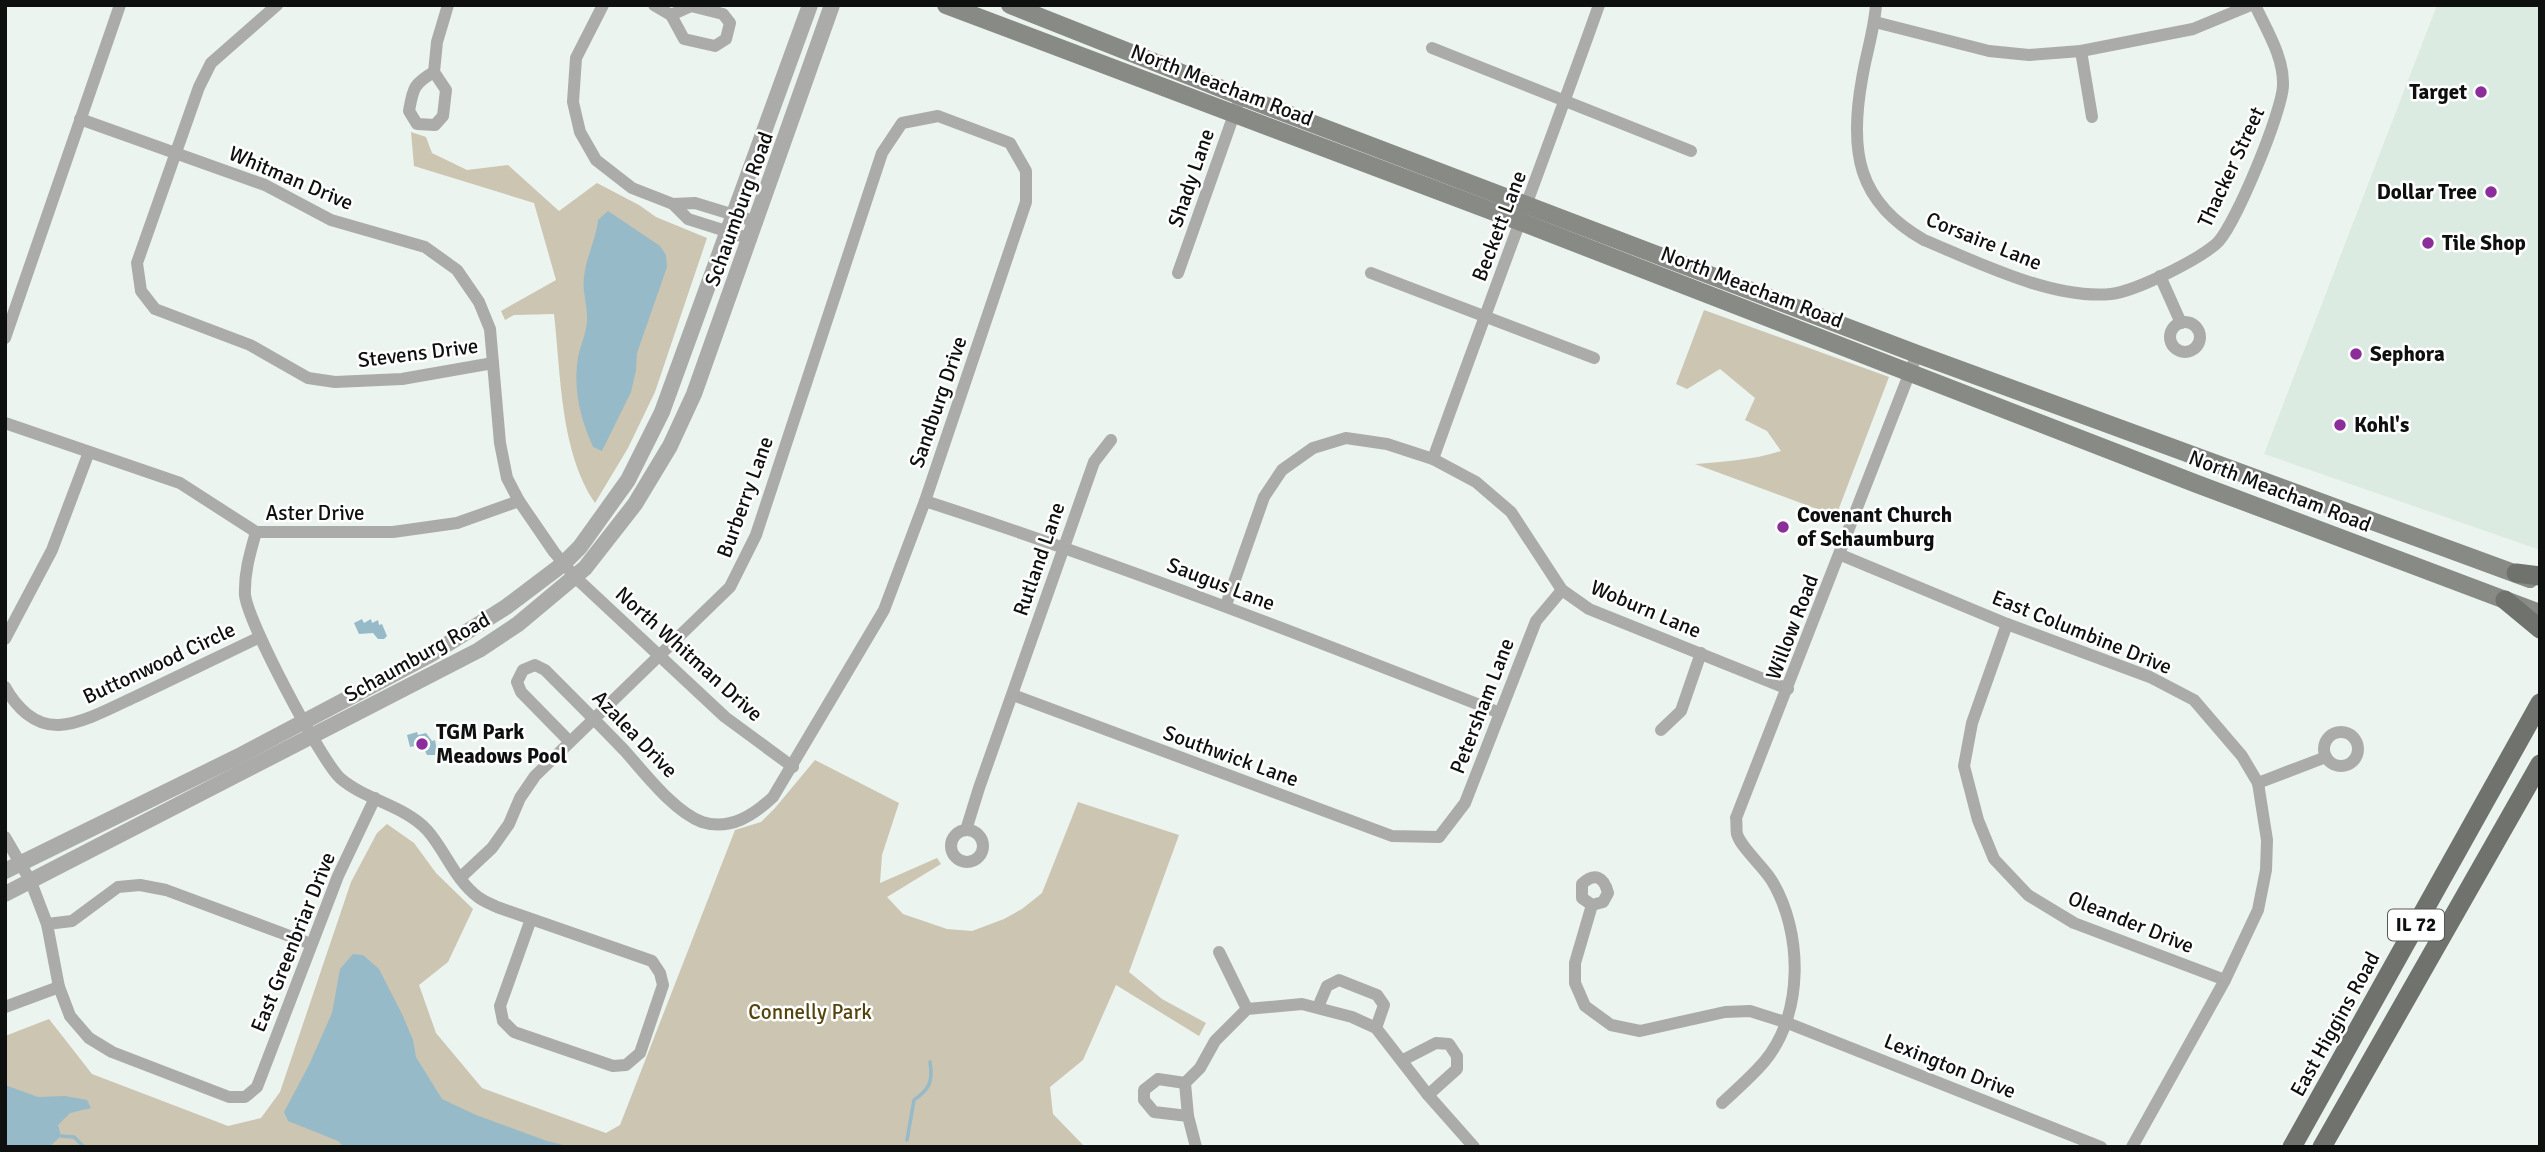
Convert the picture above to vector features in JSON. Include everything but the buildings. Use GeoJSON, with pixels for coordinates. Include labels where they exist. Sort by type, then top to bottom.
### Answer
{"type":"FeatureCollection","features":[{"type":"Feature","properties":{"kind":"main road","name":"North Meacham Road"},"geometry":{"type":"LineString","coordinates":[[946,5],[1521,222],[2540,613]]}},
{"type":"Feature","properties":{"kind":"main road","name":"North Meacham Road"},"geometry":{"type":"LineString","coordinates":[[1010,5],[1240,96],[1917,354],[2540,583]]}},
{"type":"Feature","properties":{"kind":"main road"},"geometry":{"type":"LineString","coordinates":[[2516,573],[2540,576]]}},
{"type":"Feature","properties":{"kind":"main road"},"geometry":{"type":"LineString","coordinates":[[2505,600],[2540,629]]}},
{"type":"Feature","properties":{"kind":"main road","name":"East Higgins Road"},"geometry":{"type":"LineString","coordinates":[[2292,1147],[2540,703]]}},
{"type":"Feature","properties":{"kind":"main road","name":"IL 72"},"geometry":{"type":"LineString","coordinates":[[2322,1147],[2540,764]]}},
{"type":"Feature","properties":{"kind":"street"},"geometry":{"type":"LineString","coordinates":[[5,338],[120,5]]}},
{"type":"Feature","properties":{"kind":"street","name":"Stevens Drive"},"geometry":{"type":"LineString","coordinates":[[277,5],[211,63],[198,87],[137,263],[141,291],[155,309],[250,345],[308,379],[335,382],[402,379],[493,363]]}},
{"type":"Feature","properties":{"kind":"street"},"geometry":{"type":"LineString","coordinates":[[433,72],[437,43],[448,5]]}},
{"type":"Feature","properties":{"kind":"street"},"geometry":{"type":"LineString","coordinates":[[603,5],[576,58],[573,102],[580,132],[596,160],[632,188],[673,204],[688,219],[751,239]]}},
{"type":"Feature","properties":{"kind":"street"},"geometry":{"type":"LineString","coordinates":[[653,5],[671,15],[684,39],[715,46],[726,39],[730,23],[723,14],[691,6],[671,15]]}},
{"type":"Feature","properties":{"kind":"street","name":"Schaumburg Road"},"geometry":{"type":"LineString","coordinates":[[5,871],[237,757],[467,634],[563,564],[580,547],[628,480],[646,445],[678,368],[810,5]]}},
{"type":"Feature","properties":{"kind":"street","name":"Schaumburg Road"},"geometry":{"type":"LineString","coordinates":[[5,894],[480,650],[517,624],[585,568],[635,504],[670,446],[694,394],[832,5]]}},
{"type":"Feature","properties":{"kind":"street","name":"Beckett Lane"},"geometry":{"type":"LineString","coordinates":[[1433,459],[1599,5]]}},
{"type":"Feature","properties":{"kind":"street","name":"Corsaire Lane"},"geometry":{"type":"LineString","coordinates":[[1877,5],[1861,79],[1856,124],[1857,156],[1863,178],[1881,207],[1905,229],[1945,249],[2052,290],[2082,295],[2113,294],[2160,276]]}},
{"type":"Feature","properties":{"kind":"street"},"geometry":{"type":"LineString","coordinates":[[1875,22],[1989,51],[2029,55],[2081,51],[2193,29],[2253,5]]}},
{"type":"Feature","properties":{"kind":"street","name":"Thacker Street"},"geometry":{"type":"LineString","coordinates":[[2160,276],[2217,244],[2232,220],[2279,111],[2283,84],[2278,57],[2253,5]]}},
{"type":"Feature","properties":{"kind":"street"},"geometry":{"type":"LineString","coordinates":[[1432,48],[1691,151]]}},
{"type":"Feature","properties":{"kind":"street"},"geometry":{"type":"LineString","coordinates":[[2081,51],[2092,117]]}},
{"type":"Feature","properties":{"kind":"street","name":"Shady Lane"},"geometry":{"type":"LineString","coordinates":[[1178,274],[1240,96]]}},
{"type":"Feature","properties":{"kind":"street","name":"Sandburg Drive"},"geometry":{"type":"LineString","coordinates":[[793,767],[884,610],[925,500],[1026,202],[1026,171],[1010,143],[938,116],[902,123]]}},
{"type":"Feature","properties":{"kind":"street","name":"Whitman Drive"},"geometry":{"type":"LineString","coordinates":[[80,119],[265,185],[331,220],[425,247],[457,270],[479,302],[490,329],[499,443],[507,478],[519,501],[563,564]]}},
{"type":"Feature","properties":{"kind":"street","name":"Burberry Lane"},"geometry":{"type":"LineString","coordinates":[[460,878],[492,848],[509,824],[520,798],[535,776],[730,587],[756,535],[882,153],[902,123]]}},
{"type":"Feature","properties":{"kind":"street"},"geometry":{"type":"LineString","coordinates":[[673,204],[695,203],[757,222]]}},
{"type":"Feature","properties":{"kind":"street"},"geometry":{"type":"LineString","coordinates":[[1371,273],[1594,358]]}},
{"type":"Feature","properties":{"kind":"street"},"geometry":{"type":"LineString","coordinates":[[2160,276],[2181,323]]}},
{"type":"Feature","properties":{"kind":"street","name":"Willow Road"},"geometry":{"type":"LineString","coordinates":[[1785,1022],[1796,978],[1793,931],[1773,881],[1737,835],[1737,818],[1917,354]]}},
{"type":"Feature","properties":{"kind":"street","name":"Aster Drive"},"geometry":{"type":"LineString","coordinates":[[5,423],[180,482],[256,532],[393,532],[457,523],[519,501]]}},
{"type":"Feature","properties":{"kind":"street","name":"Woburn Lane"},"geometry":{"type":"LineString","coordinates":[[1226,605],[1264,497],[1282,470],[1313,447],[1346,439],[1387,444],[1433,459],[1476,482],[1511,512],[1562,590],[1589,609],[1788,689]]}},
{"type":"Feature","properties":{"kind":"street","name":"Rutland Lane"},"geometry":{"type":"LineString","coordinates":[[967,830],[1094,462],[1111,440]]}},
{"type":"Feature","properties":{"kind":"street"},"geometry":{"type":"LineString","coordinates":[[5,639],[52,550],[89,452]]}},
{"type":"Feature","properties":{"kind":"street","name":"Saugus Lane"},"geometry":{"type":"LineString","coordinates":[[925,500],[1226,605],[1500,713]]}},
{"type":"Feature","properties":{"kind":"street"},"geometry":{"type":"LineString","coordinates":[[256,532],[246,568],[245,597],[260,637],[304,721],[325,760],[341,779],[413,818],[426,830],[460,878],[478,898],[652,961],[660,972],[663,985],[640,1053],[626,1065],[613,1066],[514,1031],[503,1021],[500,1006],[531,919]]}},
{"type":"Feature","properties":{"kind":"street","name":"East Columbine Drive"},"geometry":{"type":"LineString","coordinates":[[1841,555],[2007,624],[2150,677],[2194,700],[2242,756],[2258,783],[2267,841],[2266,870],[2258,910],[2225,980],[2132,1147]]}},
{"type":"Feature","properties":{"kind":"street","name":"North Whitman Drive"},"geometry":{"type":"LineString","coordinates":[[563,564],[725,717],[793,767]]}},
{"type":"Feature","properties":{"kind":"street","name":"Petersham Lane"},"geometry":{"type":"LineString","coordinates":[[1439,837],[1465,803],[1536,621],[1562,590]]}},
{"type":"Feature","properties":{"kind":"street","name":"Oleander Drive"},"geometry":{"type":"LineString","coordinates":[[2007,624],[1972,723],[1964,766],[1978,820],[1993,859],[2028,895],[2074,923],[2225,980]]}},
{"type":"Feature","properties":{"kind":"street","name":"Buttonwood Circle"},"geometry":{"type":"LineString","coordinates":[[5,687],[13,701],[28,716],[39,722],[59,725],[98,715],[260,637]]}},
{"type":"Feature","properties":{"kind":"street"},"geometry":{"type":"LineString","coordinates":[[1661,730],[1681,710],[1700,653]]}},
{"type":"Feature","properties":{"kind":"street","name":"Azalea Drive"},"geometry":{"type":"LineString","coordinates":[[570,742],[521,692],[517,682],[523,670],[535,665],[545,670],[686,814],[704,822],[737,822],[757,813],[774,797],[793,767]]}},
{"type":"Feature","properties":{"kind":"street","name":"Southwick Lane"},"geometry":{"type":"LineString","coordinates":[[1013,695],[1392,836],[1439,837]]}},
{"type":"Feature","properties":{"kind":"street"},"geometry":{"type":"LineString","coordinates":[[2258,783],[2326,757]]}},
{"type":"Feature","properties":{"kind":"street","name":"East Greenbriar Drive"},"geometry":{"type":"LineString","coordinates":[[59,987],[70,1016],[89,1038],[112,1052],[229,1097],[245,1097],[257,1087],[338,876],[375,798]]}},
{"type":"Feature","properties":{"kind":"street"},"geometry":{"type":"LineString","coordinates":[[5,837],[31,881],[47,924],[59,987],[5,1007]]}},
{"type":"Feature","properties":{"kind":"street"},"geometry":{"type":"LineString","coordinates":[[47,924],[72,921],[118,887],[140,886],[166,890],[311,944]]}},
{"type":"Feature","properties":{"kind":"street","name":"Lexington Drive"},"geometry":{"type":"LineString","coordinates":[[1592,905],[1575,963],[1575,983],[1585,1006],[1611,1025],[1640,1031],[1725,1012],[1750,1011],[1785,1022],[2101,1147]]}},
{"type":"Feature","properties":{"kind":"street"},"geometry":{"type":"LineString","coordinates":[[1219,952],[1247,1009]]}},
{"type":"Feature","properties":{"kind":"street"},"geometry":{"type":"LineString","coordinates":[[1318,1007],[1327,986],[1339,980],[1377,995],[1384,1005],[1376,1028]]}},
{"type":"Feature","properties":{"kind":"street"},"geometry":{"type":"LineString","coordinates":[[1185,1083],[1200,1068],[1215,1041],[1247,1009],[1301,1004],[1318,1007],[1352,1017],[1376,1028],[1428,1095],[1474,1147]]}},
{"type":"Feature","properties":{"kind":"street"},"geometry":{"type":"LineString","coordinates":[[1722,1103],[1764,1062],[1785,1022]]}},
{"type":"Feature","properties":{"kind":"street"},"geometry":{"type":"LineString","coordinates":[[1403,1060],[1436,1043],[1449,1044],[1457,1056],[1457,1069],[1428,1095]]}},
{"type":"Feature","properties":{"kind":"street"},"geometry":{"type":"LineString","coordinates":[[1185,1083],[1157,1079],[1144,1090],[1144,1100],[1154,1112],[1188,1115]]}},
{"type":"Feature","properties":{"kind":"street"},"geometry":{"type":"LineString","coordinates":[[1185,1083],[1188,1115],[1196,1147]]}},
{"type":"Feature","properties":{"kind":"shaded area"},"geometry":{"type":"Polygon","coordinates":[[[2437,5],[2540,5],[2540,550],[2264,454],[2437,5]]]}},
{"type":"Feature","properties":{"kind":"green space"},"geometry":{"type":"Polygon","coordinates":[[[411,132],[426,137],[432,153],[467,170],[508,165],[559,211],[597,183],[656,217],[707,238],[655,392],[628,448],[595,503],[583,483],[568,437],[554,314],[514,315],[505,320],[501,311],[556,280],[534,203],[414,166],[411,132]]]}},
{"type":"Feature","properties":{"kind":"green space"},"geometry":{"type":"Polygon","coordinates":[[[1704,310],[1889,377],[1836,516],[1695,464],[1749,459],[1781,451],[1767,431],[1745,420],[1755,398],[1720,369],[1687,389],[1676,384],[1704,310]]]}},
{"type":"Feature","properties":{"kind":"green space","name":"Connelly Park"},"geometry":{"type":"Polygon","coordinates":[[[815,760],[899,803],[882,855],[880,883],[937,858],[941,864],[887,897],[903,914],[947,929],[972,931],[1004,919],[1042,893],[1078,802],[1179,835],[1129,972],[1162,999],[1206,1023],[1199,1036],[1116,985],[1083,1060],[1050,1087],[1053,1114],[1085,1147],[5,1147],[5,1036],[49,1019],[92,1074],[228,1126],[261,1118],[280,1092],[351,882],[377,833],[387,824],[414,843],[436,873],[473,909],[448,962],[419,985],[436,1033],[482,1088],[606,1133],[620,1125],[735,830],[761,822],[815,760]]]}},
{"type":"Feature","properties":{"kind":"water"},"geometry":{"type":"Polygon","coordinates":[[[608,211],[660,246],[666,255],[667,267],[637,353],[631,392],[602,451],[593,447],[584,425],[577,392],[577,369],[587,321],[585,270],[598,220],[608,211]]]}},
{"type":"Feature","properties":{"kind":"water"},"geometry":{"type":"Polygon","coordinates":[[[362,619],[364,623],[371,619],[372,623],[378,620],[387,636],[378,639],[373,633],[359,634],[354,623],[362,619]]]}},
{"type":"Feature","properties":{"kind":"water","name":"TGM Park Meadows Pool"},"geometry":{"type":"Polygon","coordinates":[[[417,732],[418,735],[426,733],[432,741],[435,740],[435,755],[427,755],[420,745],[410,747],[407,735],[417,732]]]}},
{"type":"Feature","properties":{"kind":"water"},"geometry":{"type":"Polygon","coordinates":[[[353,954],[363,955],[379,969],[413,1040],[416,1057],[442,1099],[476,1115],[547,1141],[572,1147],[344,1147],[338,1141],[288,1121],[284,1112],[332,1013],[340,969],[353,954]]]}},
{"type":"Feature","properties":{"kind":"water"},"geometry":{"type":"Polygon","coordinates":[[[5,1085],[38,1097],[65,1096],[87,1100],[91,1108],[70,1113],[58,1125],[61,1136],[49,1147],[5,1147],[5,1085]]]}},
{"type":"Feature","properties":{"kind":"waterway"},"geometry":{"type":"LineString","coordinates":[[907,1140],[914,1100],[924,1092],[930,1079],[930,1062]]}},
{"type":"Feature","properties":{"kind":"waterway"},"geometry":{"type":"LineString","coordinates":[[61,1136],[74,1137],[84,1147]]}},
{"type":"Feature","properties":{"kind":"place","name":"Target"},"geometry":{"type":"Point","coordinates":[2481,92]}},
{"type":"Feature","properties":{"kind":"place","name":"Dollar Tree"},"geometry":{"type":"Point","coordinates":[2491,192]}},
{"type":"Feature","properties":{"kind":"place","name":"Tile Shop"},"geometry":{"type":"Point","coordinates":[2428,243]}},
{"type":"Feature","properties":{"kind":"place","name":"Sephora"},"geometry":{"type":"Point","coordinates":[2356,354]}},
{"type":"Feature","properties":{"kind":"place","name":"Kohl's"},"geometry":{"type":"Point","coordinates":[2340,425]}},
{"type":"Feature","properties":{"kind":"place","name":"Covenant Church of Schaumburg"},"geometry":{"type":"Point","coordinates":[1783,527]}},
{"type":"Feature","properties":{"kind":"place","name":"TGM Park Meadows Pool"},"geometry":{"type":"Point","coordinates":[422,744]}}]}
